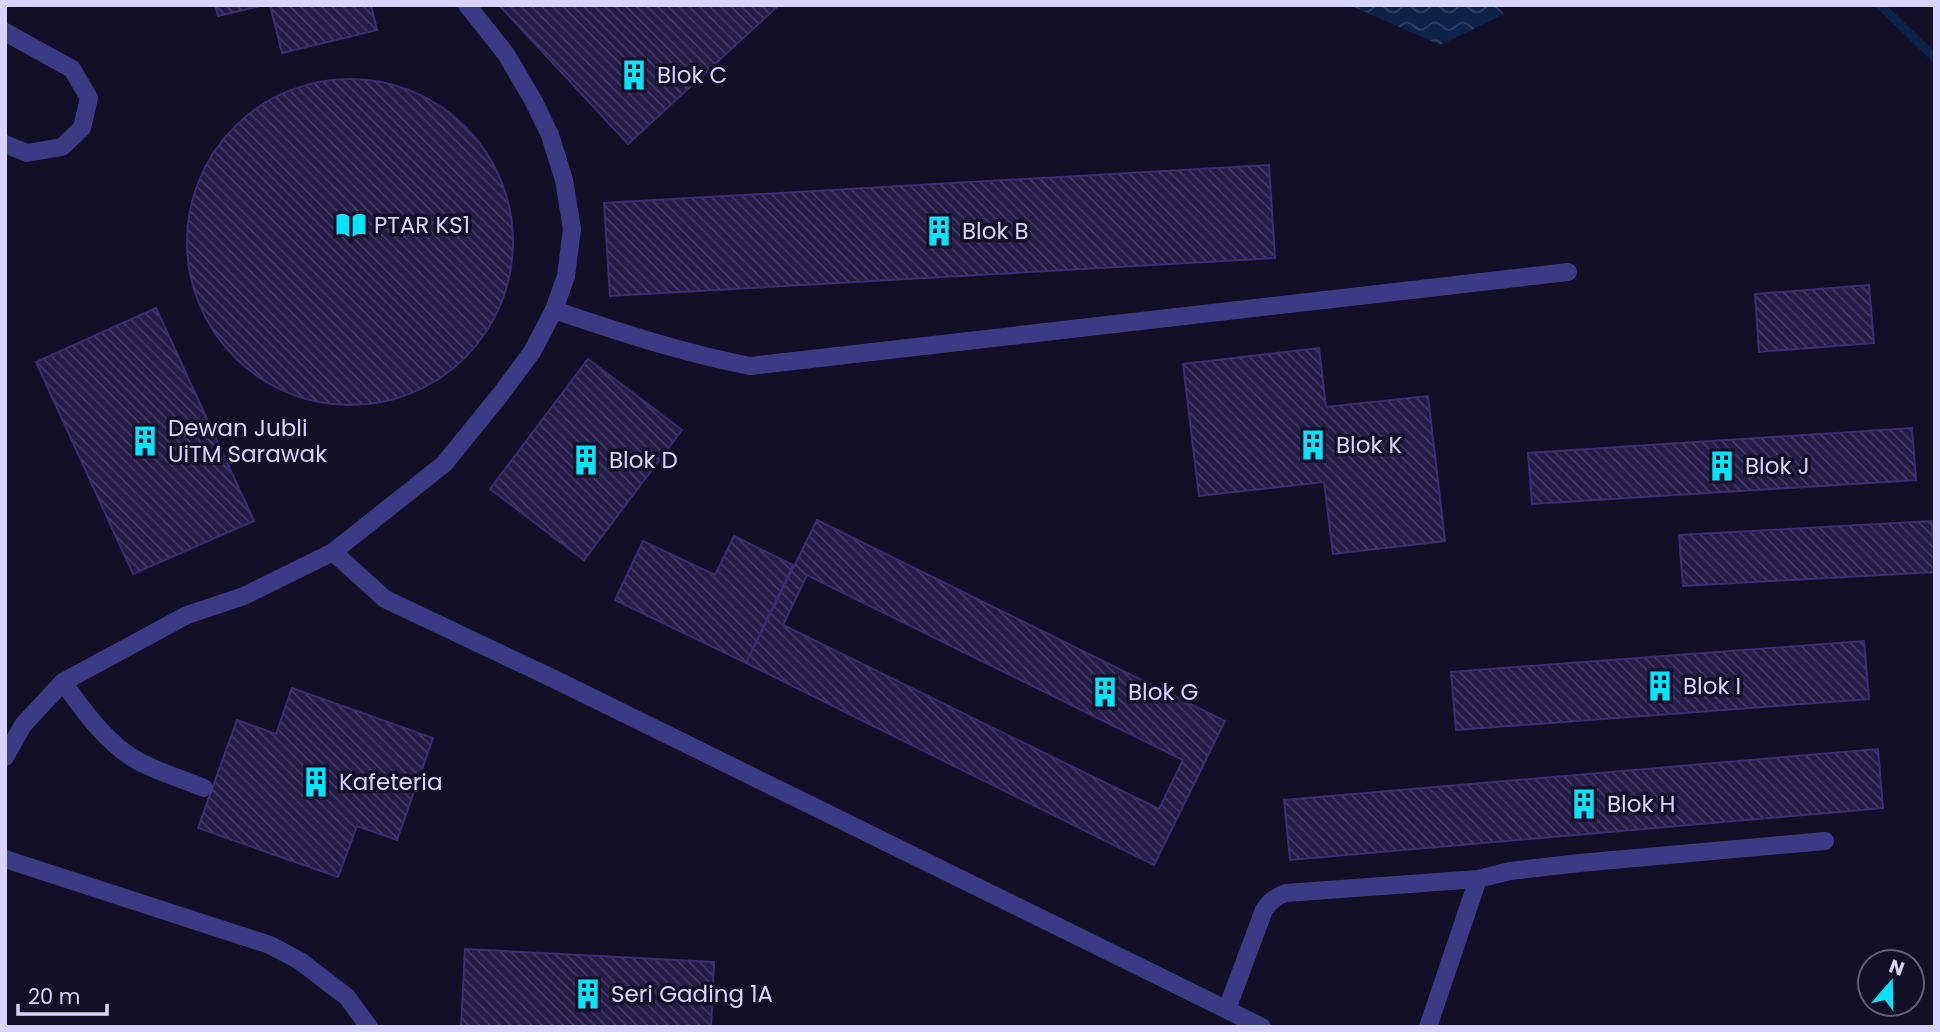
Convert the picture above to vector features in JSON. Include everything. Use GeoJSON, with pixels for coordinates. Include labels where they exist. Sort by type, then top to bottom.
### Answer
{"type":"FeatureCollection","features":[{"type":"Feature","properties":{"kind":"lane"},"geometry":{"type":"LineString","coordinates":[[5,757],[23,725],[63,682],[187,615],[244,596],[334,552],[444,464],[524,362],[554,310],[566,276],[572,229],[561,165],[533,100],[506,54],[467,5]]}},
{"type":"Feature","properties":{"kind":"lane"},"geometry":{"type":"LineString","coordinates":[[5,32],[72,69],[89,97],[82,128],[62,147],[27,153],[5,144]]}},
{"type":"Feature","properties":{"kind":"lane"},"geometry":{"type":"LineString","coordinates":[[554,310],[662,346],[750,366],[1567,272]]}},
{"type":"Feature","properties":{"kind":"lane"},"geometry":{"type":"LineString","coordinates":[[334,552],[385,599],[554,679],[1262,1027]]}},
{"type":"Feature","properties":{"kind":"lane"},"geometry":{"type":"LineString","coordinates":[[63,682],[86,713],[113,742],[137,760],[204,788]]}},
{"type":"Feature","properties":{"kind":"lane"},"geometry":{"type":"LineString","coordinates":[[1227,1009],[1264,910],[1269,902],[1286,893],[1478,879],[1510,871],[1580,863],[1825,841]]}},
{"type":"Feature","properties":{"kind":"lane"},"geometry":{"type":"LineString","coordinates":[[5,859],[270,944],[300,961],[347,997],[369,1027]]}},
{"type":"Feature","properties":{"kind":"lane"},"geometry":{"type":"LineString","coordinates":[[1428,1027],[1478,879]]}},
{"type":"Feature","properties":{"kind":"water"},"geometry":{"type":"Polygon","coordinates":[[[1349,5],[1495,5],[1505,14],[1440,45],[1349,5]]]}},
{"type":"Feature","properties":{"kind":"building"},"geometry":{"type":"Polygon","coordinates":[[[215,5],[264,5],[218,16],[215,5]]]}},
{"type":"Feature","properties":{"kind":"building"},"geometry":{"type":"Polygon","coordinates":[[[270,5],[371,5],[377,30],[282,53],[270,5]]]}},
{"type":"Feature","properties":{"kind":"building","name":"Blok C"},"geometry":{"type":"Polygon","coordinates":[[[499,5],[779,5],[628,144],[499,5]]]}},
{"type":"Feature","properties":{"kind":"building","name":"PTAR KS1"},"geometry":{"type":"Polygon","coordinates":[[[350,79],[382,82],[427,98],[454,116],[476,138],[501,180],[510,210],[513,242],[510,274],[494,319],[476,346],[454,368],[412,393],[382,402],[350,405],[318,402],[273,386],[246,368],[224,346],[199,304],[190,274],[187,242],[190,210],[206,165],[224,138],[246,116],[288,91],[318,82],[350,79]]]}},
{"type":"Feature","properties":{"kind":"building","name":"Blok B"},"geometry":{"type":"Polygon","coordinates":[[[1269,165],[1275,258],[610,296],[604,203],[1269,165]]]}},
{"type":"Feature","properties":{"kind":"building"},"geometry":{"type":"Polygon","coordinates":[[[1869,285],[1874,343],[1759,352],[1755,294],[1869,285]]]}},
{"type":"Feature","properties":{"kind":"building","name":"Dewan Jubli UiTM Sarawak"},"geometry":{"type":"Polygon","coordinates":[[[156,308],[254,521],[133,574],[36,362],[156,308]]]}},
{"type":"Feature","properties":{"kind":"building","name":"Blok K"},"geometry":{"type":"Polygon","coordinates":[[[1319,348],[1326,407],[1428,396],[1445,541],[1333,554],[1324,482],[1199,496],[1183,364],[1319,348]]]}},
{"type":"Feature","properties":{"kind":"building","name":"Blok D"},"geometry":{"type":"Polygon","coordinates":[[[588,359],[682,430],[584,560],[490,489],[588,359]]]}},
{"type":"Feature","properties":{"kind":"building","name":"Blok J"},"geometry":{"type":"Polygon","coordinates":[[[1912,428],[1916,480],[1532,504],[1528,453],[1912,428]]]}},
{"type":"Feature","properties":{"kind":"building","name":"Blok G"},"geometry":{"type":"Polygon","coordinates":[[[817,520],[1225,721],[1154,865],[746,663],[817,520]],[[807,575],[783,625],[1159,809],[1183,760],[807,575]]]}},
{"type":"Feature","properties":{"kind":"building"},"geometry":{"type":"Polygon","coordinates":[[[1932,521],[1935,572],[1683,586],[1679,535],[1932,521]]]}},
{"type":"Feature","properties":{"kind":"building"},"geometry":{"type":"Polygon","coordinates":[[[734,536],[793,565],[746,663],[615,600],[643,541],[715,575],[734,536]]]}},
{"type":"Feature","properties":{"kind":"building","name":"Blok I"},"geometry":{"type":"Polygon","coordinates":[[[1864,641],[1869,699],[1456,730],[1451,672],[1864,641]]]}},
{"type":"Feature","properties":{"kind":"building","name":"Kafeteria"},"geometry":{"type":"Polygon","coordinates":[[[292,688],[433,738],[397,840],[357,826],[338,877],[198,828],[237,720],[276,734],[292,688]]]}},
{"type":"Feature","properties":{"kind":"building","name":"Blok H"},"geometry":{"type":"Polygon","coordinates":[[[1878,749],[1883,808],[1290,860],[1284,800],[1878,749]]]}},
{"type":"Feature","properties":{"kind":"building","name":"Seri Gading 1A"},"geometry":{"type":"Polygon","coordinates":[[[465,949],[714,962],[711,1027],[461,1027],[465,949]]]}},
{"type":"Feature","properties":{"kind":"waterway"},"geometry":{"type":"LineString","coordinates":[[1880,5],[1935,58]]}},
{"type":"Feature","properties":{"kind":"place","name":"Blok C"},"geometry":{"type":"Point","coordinates":[634,75]}},
{"type":"Feature","properties":{"kind":"place","name":"PTAR KS1"},"geometry":{"type":"Point","coordinates":[351,225]}},
{"type":"Feature","properties":{"kind":"place","name":"Blok B"},"geometry":{"type":"Point","coordinates":[939,231]}},
{"type":"Feature","properties":{"kind":"place","name":"Dewan Jubli UiTM Sarawak"},"geometry":{"type":"Point","coordinates":[145,441]}},
{"type":"Feature","properties":{"kind":"place","name":"Blok K"},"geometry":{"type":"Point","coordinates":[1313,445]}},
{"type":"Feature","properties":{"kind":"place","name":"Blok D"},"geometry":{"type":"Point","coordinates":[586,460]}},
{"type":"Feature","properties":{"kind":"place","name":"Blok J"},"geometry":{"type":"Point","coordinates":[1722,466]}},
{"type":"Feature","properties":{"kind":"place","name":"Blok I"},"geometry":{"type":"Point","coordinates":[1660,686]}},
{"type":"Feature","properties":{"kind":"place","name":"Blok G"},"geometry":{"type":"Point","coordinates":[1105,692]}},
{"type":"Feature","properties":{"kind":"place","name":"Kafeteria"},"geometry":{"type":"Point","coordinates":[316,782]}},
{"type":"Feature","properties":{"kind":"place","name":"Blok H"},"geometry":{"type":"Point","coordinates":[1584,804]}},
{"type":"Feature","properties":{"kind":"place","name":"Seri Gading 1A"},"geometry":{"type":"Point","coordinates":[588,994]}}]}
